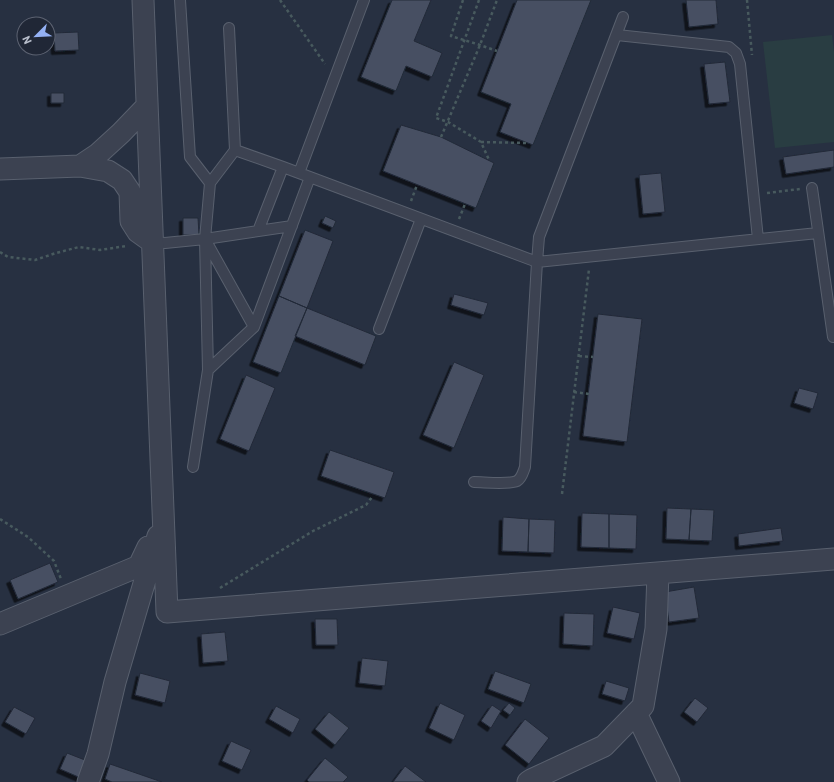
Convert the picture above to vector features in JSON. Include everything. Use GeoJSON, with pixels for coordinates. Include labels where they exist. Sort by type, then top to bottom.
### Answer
{"type":"FeatureCollection","features":[{"type":"Feature","properties":{"kind":"street"},"geometry":{"type":"LineString","coordinates":[[143,0],[167,612],[834,559]]}},
{"type":"Feature","properties":{"kind":"street"},"geometry":{"type":"LineString","coordinates":[[80,166],[98,154],[147,106]]}},
{"type":"Feature","properties":{"kind":"street"},"geometry":{"type":"LineString","coordinates":[[0,169],[80,166],[108,171],[122,180],[130,192],[131,221],[138,232],[152,242]]}},
{"type":"Feature","properties":{"kind":"street"},"geometry":{"type":"LineString","coordinates":[[0,624],[139,566],[163,518]]}},
{"type":"Feature","properties":{"kind":"street"},"geometry":{"type":"LineString","coordinates":[[88,782],[98,754],[115,682],[163,518]]}},
{"type":"Feature","properties":{"kind":"street"},"geometry":{"type":"LineString","coordinates":[[528,782],[604,746],[643,706],[656,629],[658,573]]}},
{"type":"Feature","properties":{"kind":"street"},"geometry":{"type":"LineString","coordinates":[[636,713],[669,782]]}},
{"type":"Feature","properties":{"kind":"lane"},"geometry":{"type":"LineString","coordinates":[[180,0],[190,157],[210,183]]}},
{"type":"Feature","properties":{"kind":"lane"},"geometry":{"type":"LineString","coordinates":[[298,173],[364,0]]}},
{"type":"Feature","properties":{"kind":"lane"},"geometry":{"type":"LineString","coordinates":[[474,482],[508,483],[517,480],[522,475],[525,467],[539,237],[624,17]]}},
{"type":"Feature","properties":{"kind":"lane"},"geometry":{"type":"LineString","coordinates":[[193,468],[208,370],[205,239],[210,183],[235,150],[229,28]]}},
{"type":"Feature","properties":{"kind":"lane"},"geometry":{"type":"LineString","coordinates":[[617,34],[729,47],[736,53],[740,64],[758,239]]}},
{"type":"Feature","properties":{"kind":"lane"},"geometry":{"type":"LineString","coordinates":[[235,150],[537,262],[818,233]]}},
{"type":"Feature","properties":{"kind":"lane"},"geometry":{"type":"LineString","coordinates":[[258,231],[283,167]]}},
{"type":"Feature","properties":{"kind":"lane"},"geometry":{"type":"LineString","coordinates":[[208,370],[254,327],[310,177]]}},
{"type":"Feature","properties":{"kind":"lane"},"geometry":{"type":"LineString","coordinates":[[812,188],[832,337]]}},
{"type":"Feature","properties":{"kind":"lane"},"geometry":{"type":"LineString","coordinates":[[379,329],[421,219]]}},
{"type":"Feature","properties":{"kind":"lane"},"geometry":{"type":"LineString","coordinates":[[152,242],[165,243],[205,239],[292,226]]}},
{"type":"Feature","properties":{"kind":"lane"},"geometry":{"type":"LineString","coordinates":[[205,239],[254,327]]}},
{"type":"Feature","properties":{"kind":"path"},"geometry":{"type":"LineString","coordinates":[[280,0],[335,78]]}},
{"type":"Feature","properties":{"kind":"path"},"geometry":{"type":"LineString","coordinates":[[464,0],[451,36],[480,44],[497,51]]}},
{"type":"Feature","properties":{"kind":"path"},"geometry":{"type":"LineString","coordinates":[[479,0],[436,118],[448,122],[481,142],[527,143]]}},
{"type":"Feature","properties":{"kind":"path"},"geometry":{"type":"LineString","coordinates":[[441,137],[480,44],[496,0]]}},
{"type":"Feature","properties":{"kind":"path"},"geometry":{"type":"LineString","coordinates":[[748,0],[753,62]]}},
{"type":"Feature","properties":{"kind":"path"},"geometry":{"type":"LineString","coordinates":[[481,142],[489,160]]}},
{"type":"Feature","properties":{"kind":"path"},"geometry":{"type":"LineString","coordinates":[[765,193],[812,188]]}},
{"type":"Feature","properties":{"kind":"path"},"geometry":{"type":"LineString","coordinates":[[0,252],[8,257],[35,260],[79,247],[100,250],[152,242]]}},
{"type":"Feature","properties":{"kind":"path"},"geometry":{"type":"LineString","coordinates":[[562,494],[591,257]]}},
{"type":"Feature","properties":{"kind":"path"},"geometry":{"type":"LineString","coordinates":[[579,356],[593,357]]}},
{"type":"Feature","properties":{"kind":"path"},"geometry":{"type":"LineString","coordinates":[[574,392],[589,394]]}},
{"type":"Feature","properties":{"kind":"path"},"geometry":{"type":"LineString","coordinates":[[202,609],[216,591],[313,531],[366,505],[372,497]]}},
{"type":"Feature","properties":{"kind":"path"},"geometry":{"type":"LineString","coordinates":[[0,519],[28,537],[54,562],[69,595]]}},
{"type":"Feature","properties":{"kind":"green space"},"geometry":{"type":"Polygon","coordinates":[[[832,35],[834,52],[834,142],[775,148],[763,42],[832,35]]]}},
{"type":"Feature","properties":{"kind":"building"},"geometry":{"type":"Polygon","coordinates":[[[392,0],[431,0],[414,41],[442,53],[432,77],[406,66],[396,91],[361,77],[392,0]]]}},
{"type":"Feature","properties":{"kind":"building"},"geometry":{"type":"Polygon","coordinates":[[[517,0],[591,0],[533,145],[500,132],[511,104],[481,92],[517,0]]]}},
{"type":"Feature","properties":{"kind":"building"},"geometry":{"type":"Polygon","coordinates":[[[686,0],[716,0],[718,24],[689,27],[686,0]]]}},
{"type":"Feature","properties":{"kind":"building"},"geometry":{"type":"Polygon","coordinates":[[[78,32],[79,50],[56,51],[56,33],[78,32]]]}},
{"type":"Feature","properties":{"kind":"building"},"geometry":{"type":"Polygon","coordinates":[[[725,62],[730,102],[709,104],[704,64],[725,62]]]}},
{"type":"Feature","properties":{"kind":"building"},"geometry":{"type":"Polygon","coordinates":[[[51,93],[64,93],[64,103],[51,103],[51,93]]]}},
{"type":"Feature","properties":{"kind":"building"},"geometry":{"type":"Polygon","coordinates":[[[401,125],[441,137],[494,163],[476,208],[383,171],[401,125]]]}},
{"type":"Feature","properties":{"kind":"building"},"geometry":{"type":"Polygon","coordinates":[[[834,150],[834,167],[786,174],[783,157],[834,150]]]}},
{"type":"Feature","properties":{"kind":"building"},"geometry":{"type":"Polygon","coordinates":[[[661,173],[665,212],[643,214],[639,175],[661,173]]]}},
{"type":"Feature","properties":{"kind":"building"},"geometry":{"type":"Polygon","coordinates":[[[325,216],[336,221],[333,228],[322,223],[325,216]]]}},
{"type":"Feature","properties":{"kind":"building"},"geometry":{"type":"Polygon","coordinates":[[[183,218],[198,218],[199,235],[183,235],[183,218]]]}},
{"type":"Feature","properties":{"kind":"building"},"geometry":{"type":"Polygon","coordinates":[[[305,230],[333,241],[307,308],[279,296],[305,230]]]}},
{"type":"Feature","properties":{"kind":"building"},"geometry":{"type":"Polygon","coordinates":[[[454,294],[488,303],[484,315],[451,305],[454,294]]]}},
{"type":"Feature","properties":{"kind":"building"},"geometry":{"type":"Polygon","coordinates":[[[279,296],[307,308],[281,373],[253,362],[279,296]]]}},
{"type":"Feature","properties":{"kind":"building"},"geometry":{"type":"Polygon","coordinates":[[[307,308],[376,336],[365,365],[295,336],[307,308]]]}},
{"type":"Feature","properties":{"kind":"building"},"geometry":{"type":"Polygon","coordinates":[[[598,314],[642,319],[627,442],[583,436],[598,314]]]}},
{"type":"Feature","properties":{"kind":"building"},"geometry":{"type":"Polygon","coordinates":[[[454,362],[484,375],[454,448],[423,435],[454,362]]]}},
{"type":"Feature","properties":{"kind":"building"},"geometry":{"type":"Polygon","coordinates":[[[246,375],[275,388],[249,451],[220,439],[246,375]]]}},
{"type":"Feature","properties":{"kind":"building"},"geometry":{"type":"Polygon","coordinates":[[[799,388],[818,393],[813,409],[794,403],[799,388]]]}},
{"type":"Feature","properties":{"kind":"building"},"geometry":{"type":"Polygon","coordinates":[[[330,450],[394,472],[385,498],[321,476],[330,450]]]}},
{"type":"Feature","properties":{"kind":"building"},"geometry":{"type":"Polygon","coordinates":[[[667,508],[691,509],[689,540],[666,539],[667,508]]]}},
{"type":"Feature","properties":{"kind":"building"},"geometry":{"type":"Polygon","coordinates":[[[691,509],[714,510],[712,541],[689,540],[691,509]]]}},
{"type":"Feature","properties":{"kind":"building"},"geometry":{"type":"Polygon","coordinates":[[[582,513],[609,514],[609,548],[581,547],[582,513]]]}},
{"type":"Feature","properties":{"kind":"building"},"geometry":{"type":"Polygon","coordinates":[[[609,514],[637,515],[636,549],[609,548],[609,514]]]}},
{"type":"Feature","properties":{"kind":"building"},"geometry":{"type":"Polygon","coordinates":[[[503,517],[529,519],[528,552],[502,551],[503,517]]]}},
{"type":"Feature","properties":{"kind":"building"},"geometry":{"type":"Polygon","coordinates":[[[529,519],[555,520],[554,553],[528,552],[529,519]]]}},
{"type":"Feature","properties":{"kind":"building"},"geometry":{"type":"Polygon","coordinates":[[[781,528],[783,541],[739,546],[738,534],[781,528]]]}},
{"type":"Feature","properties":{"kind":"building"},"geometry":{"type":"Polygon","coordinates":[[[50,563],[58,582],[18,599],[10,580],[50,563]]]}},
{"type":"Feature","properties":{"kind":"building"},"geometry":{"type":"Polygon","coordinates":[[[694,587],[699,618],[669,622],[665,592],[694,587]]]}},
{"type":"Feature","properties":{"kind":"building"},"geometry":{"type":"Polygon","coordinates":[[[613,607],[640,613],[634,639],[607,633],[613,607]]]}},
{"type":"Feature","properties":{"kind":"building"},"geometry":{"type":"Polygon","coordinates":[[[564,613],[594,614],[593,646],[563,644],[564,613]]]}},
{"type":"Feature","properties":{"kind":"building"},"geometry":{"type":"Polygon","coordinates":[[[315,619],[337,619],[338,645],[316,645],[315,619]]]}},
{"type":"Feature","properties":{"kind":"building"},"geometry":{"type":"Polygon","coordinates":[[[225,632],[228,661],[203,663],[201,634],[225,632]]]}},
{"type":"Feature","properties":{"kind":"building"},"geometry":{"type":"Polygon","coordinates":[[[362,658],[388,661],[385,686],[359,683],[362,658]]]}},
{"type":"Feature","properties":{"kind":"building"},"geometry":{"type":"Polygon","coordinates":[[[495,671],[531,684],[524,703],[488,689],[495,671]]]}},
{"type":"Feature","properties":{"kind":"building"},"geometry":{"type":"Polygon","coordinates":[[[140,673],[170,681],[165,703],[135,695],[140,673]]]}},
{"type":"Feature","properties":{"kind":"building"},"geometry":{"type":"Polygon","coordinates":[[[606,681],[629,688],[625,701],[602,694],[606,681]]]}},
{"type":"Feature","properties":{"kind":"building"},"geometry":{"type":"Polygon","coordinates":[[[695,698],[708,708],[697,722],[684,712],[695,698]]]}},
{"type":"Feature","properties":{"kind":"building"},"geometry":{"type":"Polygon","coordinates":[[[440,703],[465,715],[454,740],[429,728],[440,703]]]}},
{"type":"Feature","properties":{"kind":"building"},"geometry":{"type":"Polygon","coordinates":[[[509,703],[515,708],[510,715],[503,710],[509,703]]]}},
{"type":"Feature","properties":{"kind":"building"},"geometry":{"type":"Polygon","coordinates":[[[492,705],[501,711],[491,728],[481,721],[492,705]]]}},
{"type":"Feature","properties":{"kind":"building"},"geometry":{"type":"Polygon","coordinates":[[[276,706],[300,719],[293,733],[269,719],[276,706]]]}},
{"type":"Feature","properties":{"kind":"building"},"geometry":{"type":"Polygon","coordinates":[[[14,707],[35,718],[26,734],[5,722],[14,707]]]}},
{"type":"Feature","properties":{"kind":"building"},"geometry":{"type":"Polygon","coordinates":[[[329,712],[349,728],[335,745],[315,729],[329,712]]]}},
{"type":"Feature","properties":{"kind":"building"},"geometry":{"type":"Polygon","coordinates":[[[525,719],[549,738],[529,764],[505,745],[525,719]]]}},
{"type":"Feature","properties":{"kind":"building"},"geometry":{"type":"Polygon","coordinates":[[[231,741],[251,750],[242,770],[222,761],[231,741]]]}},
{"type":"Feature","properties":{"kind":"building"},"geometry":{"type":"Polygon","coordinates":[[[67,753],[90,762],[83,779],[60,769],[67,753]]]}},
{"type":"Feature","properties":{"kind":"building"},"geometry":{"type":"Polygon","coordinates":[[[325,758],[348,777],[343,782],[309,782],[307,780],[325,758]]]}},
{"type":"Feature","properties":{"kind":"building"},"geometry":{"type":"Polygon","coordinates":[[[110,764],[162,782],[112,782],[105,779],[110,764]]]}},
{"type":"Feature","properties":{"kind":"building"},"geometry":{"type":"Polygon","coordinates":[[[405,766],[426,782],[393,782],[405,766]]]}}]}
